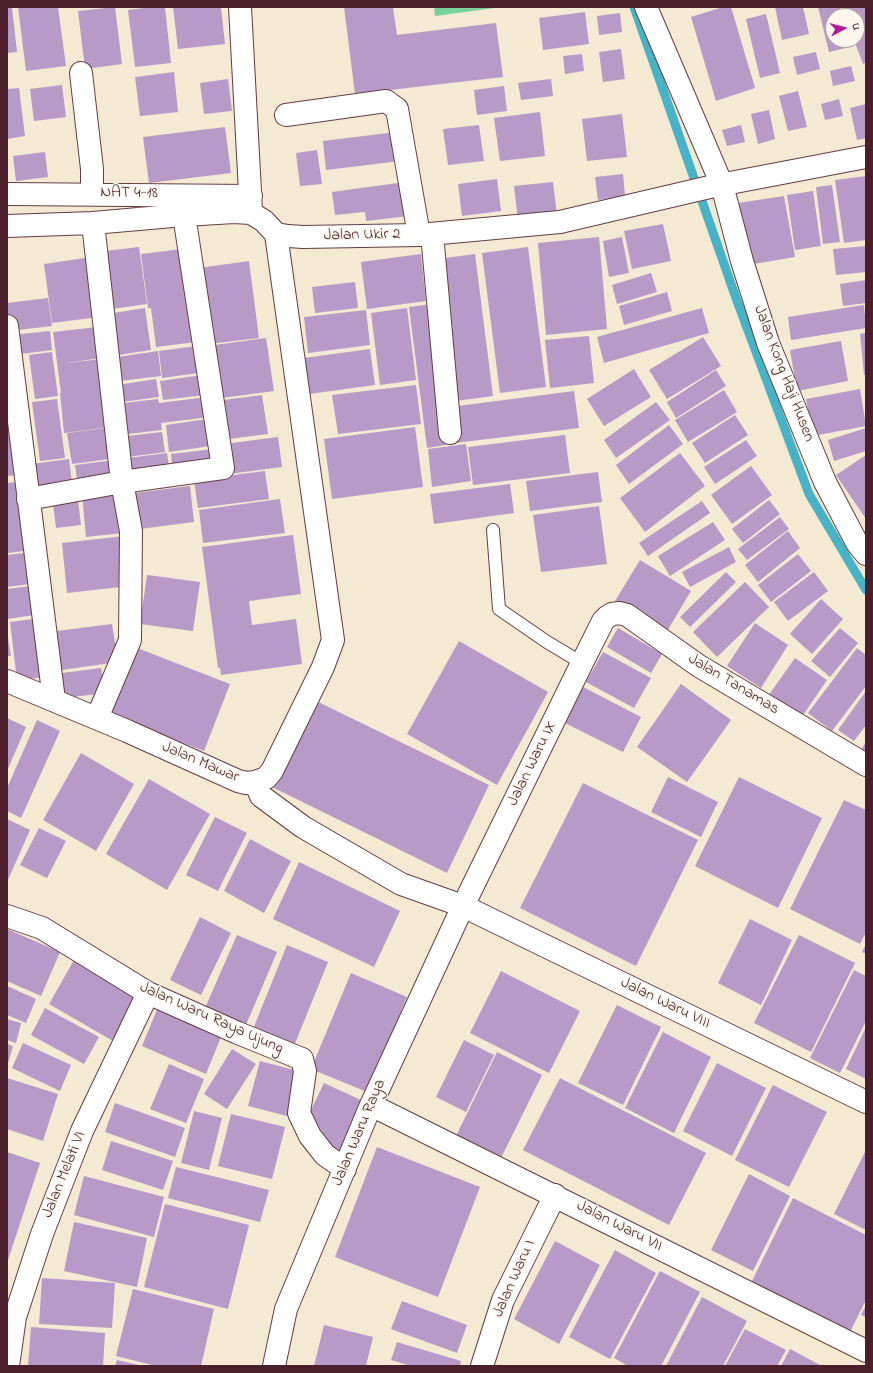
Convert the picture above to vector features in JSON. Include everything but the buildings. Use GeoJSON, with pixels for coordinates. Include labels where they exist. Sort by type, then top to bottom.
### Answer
{"type":"FeatureCollection","features":[{"type":"Feature","properties":{"kind":"street"},"geometry":{"type":"LineString","coordinates":[[240,7],[251,204],[276,234],[333,640],[323,667],[272,772],[266,778],[256,782]]}},
{"type":"Feature","properties":{"kind":"street","name":"Jalan Kong Haji Husen"},"geometry":{"type":"LineString","coordinates":[[646,7],[718,186],[768,343],[825,482],[863,544]]}},
{"type":"Feature","properties":{"kind":"street"},"geometry":{"type":"LineString","coordinates":[[81,73],[92,169],[92,194]]}},
{"type":"Feature","properties":{"kind":"street"},"geometry":{"type":"LineString","coordinates":[[286,115],[386,101],[397,109],[426,234],[450,433]]}},
{"type":"Feature","properties":{"kind":"street","name":"Jalan Ukir 2"},"geometry":{"type":"LineString","coordinates":[[276,234],[303,237],[426,234],[560,222],[684,193],[866,157]]}},
{"type":"Feature","properties":{"kind":"street","name":"NAT 4-18"},"geometry":{"type":"LineString","coordinates":[[7,194],[92,194],[251,204]]}},
{"type":"Feature","properties":{"kind":"street"},"geometry":{"type":"LineString","coordinates":[[7,226],[93,223],[234,212],[251,204]]}},
{"type":"Feature","properties":{"kind":"street"},"geometry":{"type":"LineString","coordinates":[[28,499],[122,482],[223,468],[184,215]]}},
{"type":"Feature","properties":{"kind":"street"},"geometry":{"type":"LineString","coordinates":[[93,223],[122,482],[131,531],[130,640],[97,718]]}},
{"type":"Feature","properties":{"kind":"street"},"geometry":{"type":"LineString","coordinates":[[7,326],[54,700]]}},
{"type":"Feature","properties":{"kind":"street","name":"Jalan Tanamas"},"geometry":{"type":"LineString","coordinates":[[602,621],[612,614],[619,613],[627,615],[699,666],[866,765]]}},
{"type":"Feature","properties":{"kind":"street","name":"Jalan Waru IX"},"geometry":{"type":"LineString","coordinates":[[463,906],[602,621]]}},
{"type":"Feature","properties":{"kind":"street","name":"Jalan Mawar"},"geometry":{"type":"LineString","coordinates":[[7,681],[97,718],[238,781],[246,783],[256,782],[261,796],[303,827],[401,884],[463,906]]}},
{"type":"Feature","properties":{"kind":"street","name":"Jalan Waru VIII"},"geometry":{"type":"LineString","coordinates":[[463,906],[866,1102]]}},
{"type":"Feature","properties":{"kind":"street","name":"Jalan Waru Raya"},"geometry":{"type":"LineString","coordinates":[[274,1366],[286,1309],[371,1105],[463,906]]}},
{"type":"Feature","properties":{"kind":"street","name":"Jalan Waru Raya Ujung"},"geometry":{"type":"LineString","coordinates":[[7,916],[42,928],[148,993],[238,1033],[302,1059],[305,1070],[299,1113],[310,1136],[325,1155],[345,1169]]}},
{"type":"Feature","properties":{"kind":"street","name":"Jalan Melati VI"},"geometry":{"type":"LineString","coordinates":[[8,1366],[15,1317],[42,1234],[82,1131],[148,993]]}},
{"type":"Feature","properties":{"kind":"street","name":"Jalan Waru VII"},"geometry":{"type":"LineString","coordinates":[[371,1105],[555,1195],[866,1351]]}},
{"type":"Feature","properties":{"kind":"street","name":"Jalan Waru I"},"geometry":{"type":"LineString","coordinates":[[482,1366],[503,1300],[555,1195]]}},
{"type":"Feature","properties":{"kind":"lane"},"geometry":{"type":"LineString","coordinates":[[492,530],[500,609],[547,642],[582,663]]}},
{"type":"Feature","properties":{"kind":"green space"},"geometry":{"type":"Polygon","coordinates":[[[434,7],[502,7],[435,16],[434,7]]]}},
{"type":"Feature","properties":{"kind":"waterway"},"geometry":{"type":"LineString","coordinates":[[634,7],[737,301],[809,494],[866,590]]}}]}
